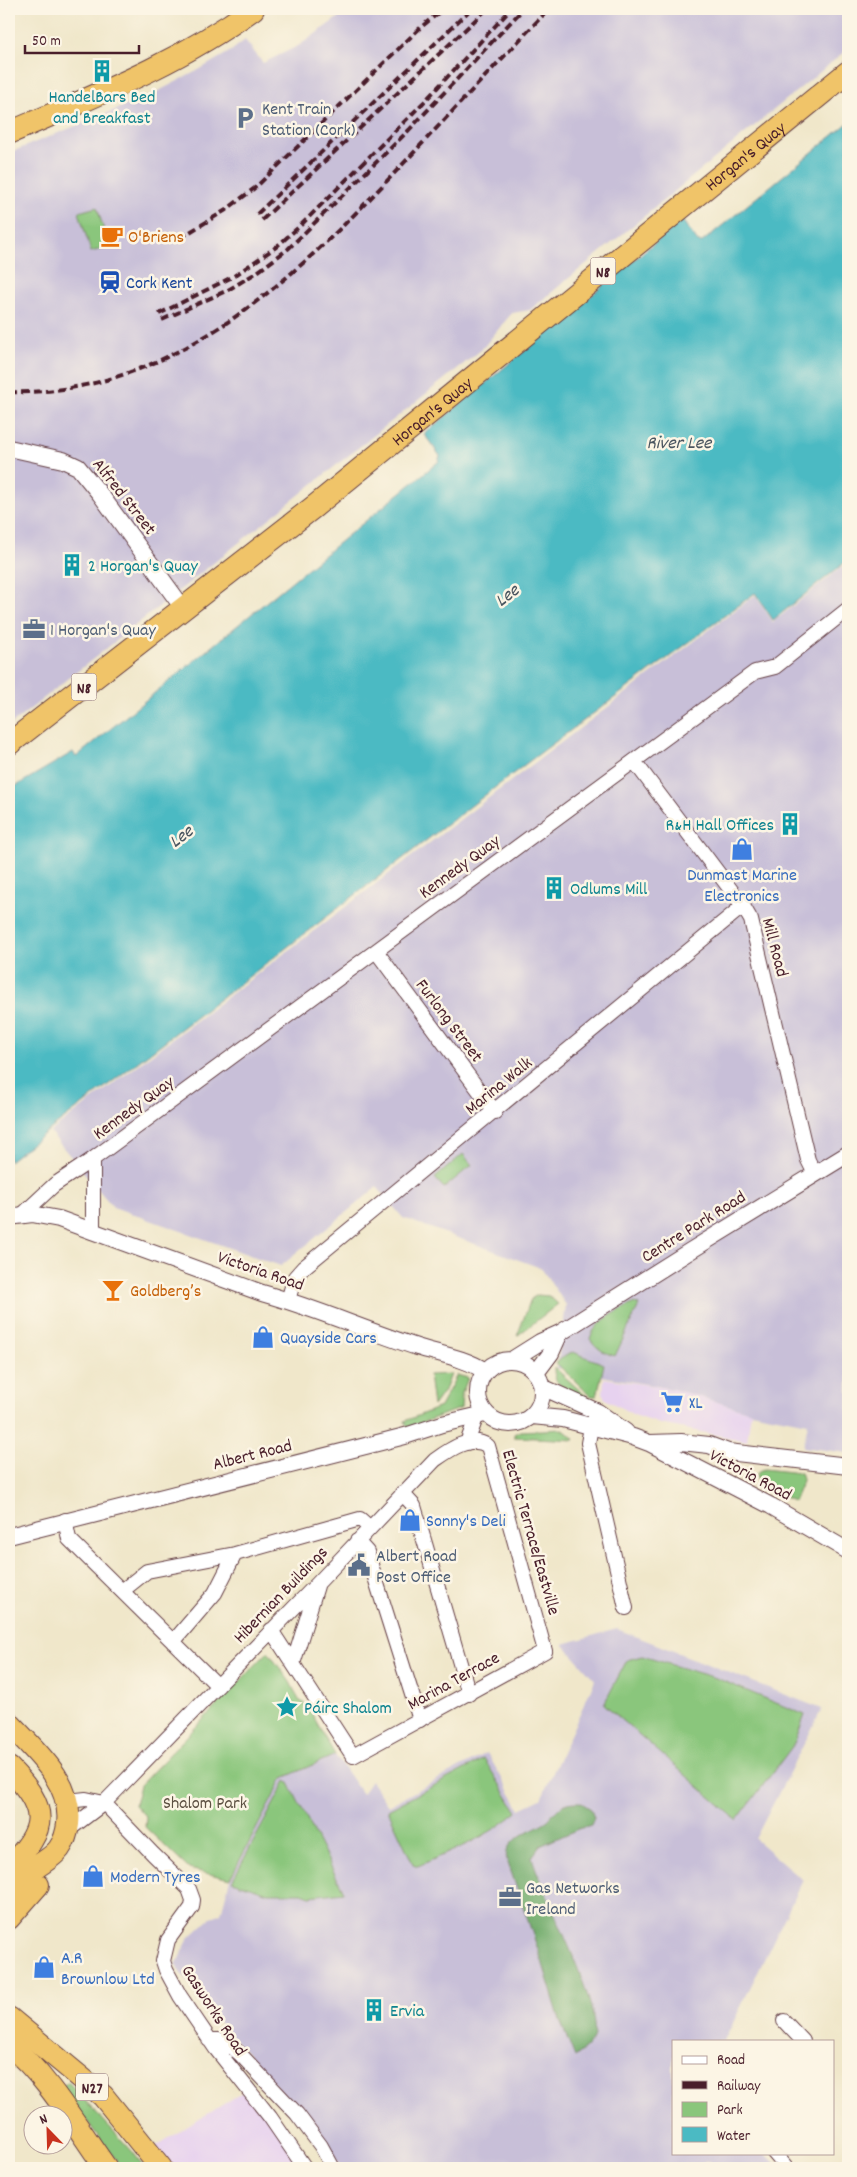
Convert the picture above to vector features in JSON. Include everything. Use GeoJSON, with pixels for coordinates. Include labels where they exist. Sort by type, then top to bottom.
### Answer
{"type":"FeatureCollection","features":[{"type":"Feature","properties":{"kind":"highway"},"geometry":{"type":"LineString","coordinates":[[9,133],[156,68],[189,51],[253,9]]}},
{"type":"Feature","properties":{"kind":"highway","name":"Horgan's Quay"},"geometry":{"type":"LineString","coordinates":[[9,744],[315,506],[848,72]]}},
{"type":"Feature","properties":{"kind":"highway"},"geometry":{"type":"LineString","coordinates":[[9,1723],[54,1774],[63,1788],[70,1812],[67,1831],[61,1847],[52,1858],[46,1875],[9,1918]]}},
{"type":"Feature","properties":{"kind":"highway"},"geometry":{"type":"LineString","coordinates":[[9,1768],[26,1785],[34,1797],[38,1816],[35,1835],[24,1852],[9,1867]]}},
{"type":"Feature","properties":{"kind":"highway"},"geometry":{"type":"LineString","coordinates":[[9,1895],[34,1868],[52,1858]]}},
{"type":"Feature","properties":{"kind":"highway","name":"N27"},"geometry":{"type":"LineString","coordinates":[[9,2018],[103,2096],[161,2168]]}},
{"type":"Feature","properties":{"kind":"highway","name":"N27"},"geometry":{"type":"LineString","coordinates":[[12,2048],[50,2090],[106,2168]]}},
{"type":"Feature","properties":{"kind":"street","name":"Alfred Street"},"geometry":{"type":"LineString","coordinates":[[9,448],[63,460],[78,467],[115,514],[183,608]]}},
{"type":"Feature","properties":{"kind":"street","name":"Kennedy Quay"},"geometry":{"type":"LineString","coordinates":[[16,1216],[54,1185],[94,1159],[755,672],[775,667],[848,610]]}},
{"type":"Feature","properties":{"kind":"street","name":"Mill Road"},"geometry":{"type":"LineString","coordinates":[[634,761],[743,906],[755,934],[808,1160],[815,1174]]}},
{"type":"Feature","properties":{"kind":"street","name":"Marina Walk"},"geometry":{"type":"LineString","coordinates":[[288,1300],[295,1277],[303,1268],[743,906]]}},
{"type":"Feature","properties":{"kind":"street","name":"Furlong Street"},"geometry":{"type":"LineString","coordinates":[[376,951],[494,1112]]}},
{"type":"Feature","properties":{"kind":"street","name":"Centre Park Road"},"geometry":{"type":"LineString","coordinates":[[513,1359],[540,1342],[560,1333],[848,1154]]}},
{"type":"Feature","properties":{"kind":"street","name":"Kennedy Quay"},"geometry":{"type":"LineString","coordinates":[[93,1232],[94,1159]]}},
{"type":"Feature","properties":{"kind":"street","name":"Victoria Road"},"geometry":{"type":"LineString","coordinates":[[16,1216],[47,1216],[262,1293],[288,1300],[416,1346],[475,1364],[485,1371]]}},
{"type":"Feature","properties":{"kind":"street"},"geometry":{"type":"LineString","coordinates":[[539,1380],[560,1333]]}},
{"type":"Feature","properties":{"kind":"street"},"geometry":{"type":"LineString","coordinates":[[466,1443],[481,1414],[477,1391],[479,1380],[492,1364],[502,1360],[513,1359],[522,1361],[539,1380],[542,1399],[532,1416],[515,1424],[505,1424],[481,1414]]}},
{"type":"Feature","properties":{"kind":"street","name":"Victoria Road"},"geometry":{"type":"LineString","coordinates":[[539,1380],[594,1420],[648,1443],[711,1475],[771,1506],[848,1551]]}},
{"type":"Feature","properties":{"kind":"street","name":"Albert Road"},"geometry":{"type":"LineString","coordinates":[[9,1536],[65,1520],[404,1436],[481,1414]]}},
{"type":"Feature","properties":{"kind":"street","name":"Victoria Road"},"geometry":{"type":"LineString","coordinates":[[532,1416],[594,1420]]}},
{"type":"Feature","properties":{"kind":"street"},"geometry":{"type":"LineString","coordinates":[[594,1420],[588,1443],[626,1608]]}},
{"type":"Feature","properties":{"kind":"street","name":"Electric Terrace/Eastville"},"geometry":{"type":"LineString","coordinates":[[466,1443],[476,1442],[488,1446],[545,1651]]}},
{"type":"Feature","properties":{"kind":"street"},"geometry":{"type":"LineString","coordinates":[[648,1443],[681,1442],[709,1445],[728,1452],[848,1466]]}},
{"type":"Feature","properties":{"kind":"street","name":"Hibernian Buildings"},"geometry":{"type":"LineString","coordinates":[[67,1831],[104,1802],[435,1460],[458,1445],[466,1443]]}},
{"type":"Feature","properties":{"kind":"street"},"geometry":{"type":"LineString","coordinates":[[711,1475],[728,1452]]}},
{"type":"Feature","properties":{"kind":"street"},"geometry":{"type":"LineString","coordinates":[[402,1494],[414,1506],[469,1694]]}},
{"type":"Feature","properties":{"kind":"street","name":"Hibernian Buildings"},"geometry":{"type":"LineString","coordinates":[[122,1592],[147,1571],[235,1554],[360,1519],[369,1527]]}},
{"type":"Feature","properties":{"kind":"street"},"geometry":{"type":"LineString","coordinates":[[65,1520],[69,1538],[218,1686]]}},
{"type":"Feature","properties":{"kind":"street"},"geometry":{"type":"LineString","coordinates":[[357,1541],[367,1552],[420,1720]]}},
{"type":"Feature","properties":{"kind":"street"},"geometry":{"type":"LineString","coordinates":[[173,1642],[215,1594],[235,1554]]}},
{"type":"Feature","properties":{"kind":"street"},"geometry":{"type":"LineString","coordinates":[[293,1664],[318,1583]]}},
{"type":"Feature","properties":{"kind":"street"},"geometry":{"type":"LineString","coordinates":[[271,1630],[293,1664]]}},
{"type":"Feature","properties":{"kind":"street","name":"Marina Terrace"},"geometry":{"type":"LineString","coordinates":[[293,1664],[353,1756],[545,1651]]}},
{"type":"Feature","properties":{"kind":"street"},"geometry":{"type":"LineString","coordinates":[[68,1801],[86,1799],[104,1802]]}},
{"type":"Feature","properties":{"kind":"street","name":"Gasworks Road"},"geometry":{"type":"LineString","coordinates":[[104,1802],[192,1894],[192,1907],[168,1940],[163,1961],[174,1986],[209,2040],[270,2117],[305,2168]]}},
{"type":"Feature","properties":{"kind":"street"},"geometry":{"type":"LineString","coordinates":[[784,2021],[803,2040]]}},
{"type":"Feature","properties":{"kind":"street"},"geometry":{"type":"LineString","coordinates":[[209,2040],[224,2040],[240,2054],[297,2114],[333,2168]]}},
{"type":"Feature","properties":{"kind":"street"},"geometry":{"type":"LineString","coordinates":[[775,2154],[787,2168]]}},
{"type":"Feature","properties":{"kind":"shaded area"},"geometry":{"type":"Polygon","coordinates":[[[350,9],[848,9],[848,49],[530,310],[512,313],[481,350],[9,726],[9,153],[147,97],[197,71],[231,51],[245,40],[263,63],[300,45],[350,9]]]}},
{"type":"Feature","properties":{"kind":"shaded area"},"geometry":{"type":"Polygon","coordinates":[[[848,562],[848,1453],[803,1447],[808,1423],[751,1412],[673,1389],[557,1368],[566,1305],[541,1268],[403,1218],[377,1187],[281,1266],[113,1207],[50,1132],[755,595],[773,622],[848,562]]]}},
{"type":"Feature","properties":{"kind":"shaded area"},"geometry":{"type":"Polygon","coordinates":[[[604,1378],[673,1389],[751,1412],[747,1441],[660,1424],[634,1415],[605,1399],[603,1394],[604,1378]]]}},
{"type":"Feature","properties":{"kind":"shaded area","name":"Gas Networks Ireland"},"geometry":{"type":"Polygon","coordinates":[[[617,1629],[822,1709],[755,1839],[803,1880],[724,2040],[672,2040],[672,2154],[766,2154],[780,2168],[716,2168],[710,2161],[689,2168],[342,2168],[327,2144],[200,2000],[176,1965],[189,1938],[209,1919],[221,1913],[230,1879],[283,1778],[335,1755],[362,1794],[371,1781],[388,1806],[487,1753],[520,1809],[541,1799],[595,1680],[563,1644],[617,1629]]]}},
{"type":"Feature","properties":{"kind":"shaded area"},"geometry":{"type":"Polygon","coordinates":[[[248,2089],[305,2168],[161,2168],[148,2151],[248,2089]]]}},
{"type":"Feature","properties":{"kind":"green space"},"geometry":{"type":"Polygon","coordinates":[[[97,207],[109,247],[91,252],[79,212],[97,207]]]}},
{"type":"Feature","properties":{"kind":"green space"},"geometry":{"type":"Polygon","coordinates":[[[463,1154],[472,1165],[444,1188],[435,1178],[463,1154]]]}},
{"type":"Feature","properties":{"kind":"green space"},"geometry":{"type":"Polygon","coordinates":[[[537,1295],[549,1296],[558,1304],[517,1336],[531,1299],[537,1295]]]}},
{"type":"Feature","properties":{"kind":"green space"},"geometry":{"type":"Polygon","coordinates":[[[634,1303],[639,1305],[615,1356],[598,1348],[590,1339],[597,1327],[608,1317],[634,1303]]]}},
{"type":"Feature","properties":{"kind":"green space"},"geometry":{"type":"Polygon","coordinates":[[[573,1352],[604,1364],[597,1396],[591,1396],[556,1363],[567,1354],[573,1352]]]}},
{"type":"Feature","properties":{"kind":"green space"},"geometry":{"type":"Polygon","coordinates":[[[554,1367],[589,1400],[564,1389],[554,1374],[554,1367]]]}},
{"type":"Feature","properties":{"kind":"green space"},"geometry":{"type":"Polygon","coordinates":[[[451,1374],[446,1388],[433,1406],[429,1375],[451,1374]]]}},
{"type":"Feature","properties":{"kind":"green space"},"geometry":{"type":"Polygon","coordinates":[[[457,1375],[468,1378],[462,1393],[461,1408],[408,1428],[405,1421],[440,1407],[457,1375]]]}},
{"type":"Feature","properties":{"kind":"green space"},"geometry":{"type":"Polygon","coordinates":[[[563,1429],[575,1440],[514,1437],[514,1434],[520,1431],[563,1429]]]}},
{"type":"Feature","properties":{"kind":"green space"},"geometry":{"type":"Polygon","coordinates":[[[764,1469],[800,1473],[803,1480],[794,1502],[758,1482],[756,1474],[764,1469]]]}},
{"type":"Feature","properties":{"kind":"green space","name":"Shalom Park"},"geometry":{"type":"Polygon","coordinates":[[[268,1652],[290,1682],[299,1700],[307,1705],[335,1755],[283,1778],[230,1879],[189,1869],[145,1827],[146,1817],[135,1805],[140,1785],[268,1652]]]}},
{"type":"Feature","properties":{"kind":"green space"},"geometry":{"type":"Polygon","coordinates":[[[642,1656],[716,1678],[805,1715],[794,1744],[737,1820],[604,1704],[627,1660],[642,1656]]]}},
{"type":"Feature","properties":{"kind":"green space"},"geometry":{"type":"Polygon","coordinates":[[[484,1759],[517,1812],[494,1829],[470,1843],[418,1866],[413,1864],[388,1810],[484,1759]]]}},
{"type":"Feature","properties":{"kind":"green space"},"geometry":{"type":"Polygon","coordinates":[[[286,1781],[289,1783],[344,1892],[310,1896],[302,1893],[268,1893],[232,1881],[286,1781]]]}},
{"type":"Feature","properties":{"kind":"green space"},"geometry":{"type":"Polygon","coordinates":[[[580,1802],[591,1809],[594,1818],[591,1825],[540,1846],[532,1857],[591,2006],[594,2027],[592,2041],[575,2057],[560,2020],[507,1860],[507,1853],[509,1846],[514,1841],[548,1820],[562,1805],[580,1802]]]}},
{"type":"Feature","properties":{"kind":"green space"},"geometry":{"type":"Polygon","coordinates":[[[68,2082],[132,2151],[145,2168],[122,2168],[61,2087],[68,2082]]]}},
{"type":"Feature","properties":{"kind":"water","name":"River Lee"},"geometry":{"type":"Polygon","coordinates":[[[848,123],[848,560],[773,620],[755,593],[527,763],[9,1161],[9,790],[73,752],[76,757],[438,462],[440,456],[424,434],[682,220],[698,242],[702,242],[848,123]]]}},
{"type":"Feature","properties":{"kind":"railway"},"geometry":{"type":"LineString","coordinates":[[180,238],[226,210],[256,187],[420,28],[443,9]]}},
{"type":"Feature","properties":{"kind":"railway"},"geometry":{"type":"LineString","coordinates":[[257,214],[471,9]]}},
{"type":"Feature","properties":{"kind":"railway"},"geometry":{"type":"LineString","coordinates":[[262,220],[487,9]]}},
{"type":"Feature","properties":{"kind":"railway"},"geometry":{"type":"LineString","coordinates":[[159,314],[234,276],[276,247],[301,225],[423,103],[511,9]]}},
{"type":"Feature","properties":{"kind":"railway"},"geometry":{"type":"LineString","coordinates":[[162,320],[228,290],[256,273],[288,249],[409,130],[523,9]]}},
{"type":"Feature","properties":{"kind":"railway"},"geometry":{"type":"LineString","coordinates":[[9,392],[71,388],[130,372],[185,348],[237,316],[286,278],[332,237],[549,9]]}},
{"type":"Feature","properties":{"kind":"place","name":"HandelBars Bed and Breakfast"},"geometry":{"type":"Point","coordinates":[102,71]}},
{"type":"Feature","properties":{"kind":"place","name":"Kent Train Station (Cork)"},"geometry":{"type":"Point","coordinates":[245,118]}},
{"type":"Feature","properties":{"kind":"place","name":"O'Briens"},"geometry":{"type":"Point","coordinates":[112,236]}},
{"type":"Feature","properties":{"kind":"place","name":"Cork Kent"},"geometry":{"type":"Point","coordinates":[110,282]}},
{"type":"Feature","properties":{"kind":"place","name":"2 Horgan's Quay"},"geometry":{"type":"Point","coordinates":[72,565]}},
{"type":"Feature","properties":{"kind":"place","name":"1 Horgan's Quay"},"geometry":{"type":"Point","coordinates":[34,629]}},
{"type":"Feature","properties":{"kind":"place","name":"R&H Hall Offices"},"geometry":{"type":"Point","coordinates":[790,824]}},
{"type":"Feature","properties":{"kind":"place","name":"Dunmast Marine Electronics"},"geometry":{"type":"Point","coordinates":[742,849]}},
{"type":"Feature","properties":{"kind":"place","name":"Odlums Mill"},"geometry":{"type":"Point","coordinates":[554,888]}},
{"type":"Feature","properties":{"kind":"place","name":"Goldberg’s"},"geometry":{"type":"Point","coordinates":[113,1290]}},
{"type":"Feature","properties":{"kind":"place","name":"Quayside Cars"},"geometry":{"type":"Point","coordinates":[263,1337]}},
{"type":"Feature","properties":{"kind":"place","name":"XL"},"geometry":{"type":"Point","coordinates":[672,1402]}},
{"type":"Feature","properties":{"kind":"place","name":"Sonny's Deli"},"geometry":{"type":"Point","coordinates":[410,1520]}},
{"type":"Feature","properties":{"kind":"place","name":"Albert Road Post Office"},"geometry":{"type":"Point","coordinates":[359,1565]}},
{"type":"Feature","properties":{"kind":"place","name":"Páirc Shalom"},"geometry":{"type":"Point","coordinates":[287,1707]}},
{"type":"Feature","properties":{"kind":"place","name":"Modern Tyres"},"geometry":{"type":"Point","coordinates":[93,1876]}},
{"type":"Feature","properties":{"kind":"place","name":"Gas Networks Ireland"},"geometry":{"type":"Point","coordinates":[510,1897]}},
{"type":"Feature","properties":{"kind":"place","name":"A.R Brownlow Ltd"},"geometry":{"type":"Point","coordinates":[44,1967]}},
{"type":"Feature","properties":{"kind":"place","name":"Ervia"},"geometry":{"type":"Point","coordinates":[374,2010]}},
{"type":"Feature","properties":{"kind":"water label","name":"Lee"},"geometry":{"type":"Point","coordinates":[506,594]}},
{"type":"Feature","properties":{"kind":"water label","name":"Lee"},"geometry":{"type":"Point","coordinates":[180,835]}}]}
